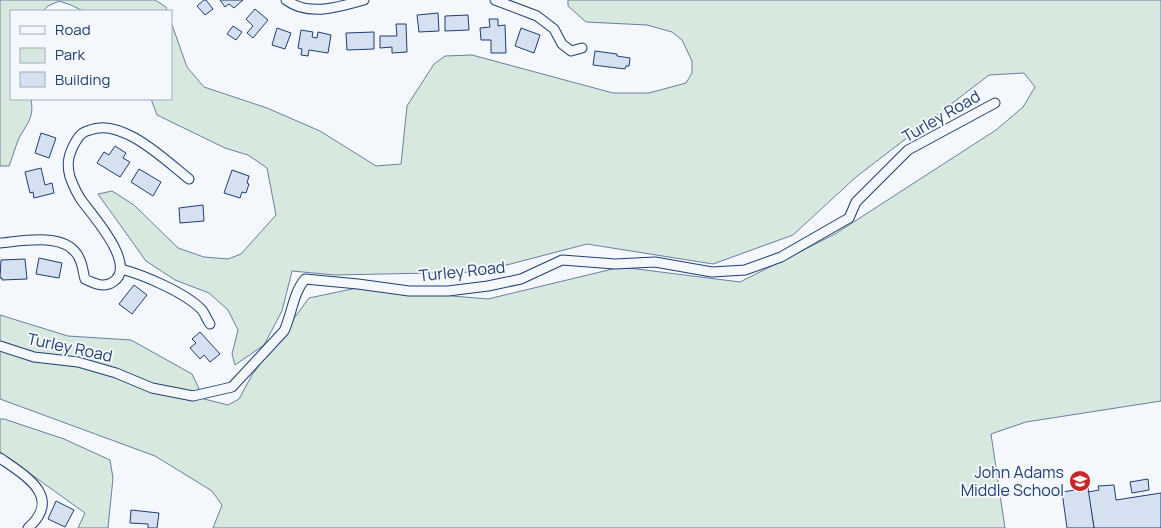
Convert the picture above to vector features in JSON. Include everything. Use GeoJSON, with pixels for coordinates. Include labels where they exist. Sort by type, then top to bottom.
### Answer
{"type":"FeatureCollection","features":[{"type":"Feature","properties":{"kind":"street"},"geometry":{"type":"LineString","coordinates":[[286,0],[314,10],[333,8],[364,0]]}},
{"type":"Feature","properties":{"kind":"street"},"geometry":{"type":"LineString","coordinates":[[495,0],[536,16],[554,29],[562,44],[571,51],[582,48]]}},
{"type":"Feature","properties":{"kind":"street","name":"Turley Road"},"geometry":{"type":"LineString","coordinates":[[0,346],[34,357],[78,362],[116,373],[152,388],[193,396],[232,387],[284,331],[298,287],[305,279],[409,291],[448,291],[488,286],[521,279],[562,260],[615,264],[655,262],[712,272],[745,270],[781,257],[849,218],[856,202],[908,150],[995,103]]}},
{"type":"Feature","properties":{"kind":"street"},"geometry":{"type":"LineString","coordinates":[[0,243],[53,240],[69,245],[80,259],[85,279],[95,284],[108,286],[117,280],[122,266],[118,253],[107,234],[80,198],[68,167],[70,152],[80,134],[94,128],[110,128],[124,132],[148,146],[189,179]]}},
{"type":"Feature","properties":{"kind":"street"},"geometry":{"type":"LineString","coordinates":[[121,269],[138,273],[180,294],[202,310],[210,324]]}},
{"type":"Feature","properties":{"kind":"street"},"geometry":{"type":"LineString","coordinates":[[0,458],[25,476],[37,487],[42,496],[42,505],[34,523],[28,528]]}},
{"type":"Feature","properties":{"kind":"green space"},"geometry":{"type":"Polygon","coordinates":[[[0,0],[155,0],[166,7],[167,10],[81,10],[59,1],[44,10],[10,10],[10,100],[31,100],[32,106],[30,118],[17,143],[9,166],[0,166],[0,0]]]}},
{"type":"Feature","properties":{"kind":"green space"},"geometry":{"type":"Polygon","coordinates":[[[568,0],[1161,0],[1161,401],[1026,422],[991,434],[1005,528],[213,528],[222,505],[212,491],[155,456],[0,399],[0,315],[68,336],[131,340],[192,374],[204,399],[228,405],[239,399],[252,375],[309,298],[357,288],[488,299],[621,267],[740,282],[835,234],[996,130],[1023,107],[1035,87],[1024,73],[989,75],[856,177],[793,235],[713,264],[587,244],[480,272],[335,275],[292,271],[282,311],[264,345],[235,365],[232,354],[238,330],[228,310],[209,293],[175,280],[146,261],[98,194],[112,191],[134,205],[178,248],[204,257],[228,259],[241,254],[276,215],[267,168],[248,155],[225,148],[157,115],[151,100],[172,100],[172,25],[187,67],[204,87],[267,108],[320,131],[376,166],[401,164],[407,106],[434,64],[445,56],[472,55],[613,93],[649,93],[686,83],[692,73],[692,61],[682,40],[672,32],[647,25],[586,22],[568,6],[568,0]]]}},
{"type":"Feature","properties":{"kind":"green space"},"geometry":{"type":"Polygon","coordinates":[[[0,419],[64,439],[110,460],[113,478],[108,528],[78,528],[85,513],[0,452],[0,419]]]}},
{"type":"Feature","properties":{"kind":"building"},"geometry":{"type":"Polygon","coordinates":[[[204,0],[213,9],[205,15],[197,6],[204,0]]]}},
{"type":"Feature","properties":{"kind":"building"},"geometry":{"type":"Polygon","coordinates":[[[220,0],[243,0],[234,8],[229,4],[225,7],[220,0]]]}},
{"type":"Feature","properties":{"kind":"building"},"geometry":{"type":"Polygon","coordinates":[[[255,9],[268,20],[253,38],[247,33],[253,26],[246,19],[255,9]]]}},
{"type":"Feature","properties":{"kind":"building"},"geometry":{"type":"Polygon","coordinates":[[[438,13],[439,31],[419,32],[417,15],[438,13]]]}},
{"type":"Feature","properties":{"kind":"building"},"geometry":{"type":"Polygon","coordinates":[[[468,15],[469,30],[445,31],[445,16],[468,15]]]}},
{"type":"Feature","properties":{"kind":"building"},"geometry":{"type":"Polygon","coordinates":[[[489,19],[498,19],[498,26],[505,25],[506,53],[491,53],[491,40],[481,40],[480,28],[490,27],[489,19]]]}},
{"type":"Feature","properties":{"kind":"building"},"geometry":{"type":"Polygon","coordinates":[[[396,24],[406,24],[407,52],[392,53],[392,47],[380,48],[380,36],[397,36],[396,24]]]}},
{"type":"Feature","properties":{"kind":"building"},"geometry":{"type":"Polygon","coordinates":[[[233,26],[242,32],[236,40],[227,34],[233,26]]]}},
{"type":"Feature","properties":{"kind":"building"},"geometry":{"type":"Polygon","coordinates":[[[277,28],[291,33],[285,49],[272,45],[277,28]]]}},
{"type":"Feature","properties":{"kind":"building"},"geometry":{"type":"Polygon","coordinates":[[[521,28],[540,35],[534,53],[515,46],[521,28]]]}},
{"type":"Feature","properties":{"kind":"building"},"geometry":{"type":"Polygon","coordinates":[[[301,30],[313,32],[312,37],[317,38],[318,32],[331,35],[328,53],[309,50],[308,56],[301,55],[302,49],[298,48],[301,30]]]}},
{"type":"Feature","properties":{"kind":"building"},"geometry":{"type":"Polygon","coordinates":[[[374,32],[374,49],[347,50],[346,33],[374,32]]]}},
{"type":"Feature","properties":{"kind":"building"},"geometry":{"type":"Polygon","coordinates":[[[595,51],[630,58],[629,66],[626,66],[625,69],[593,65],[595,51]]]}},
{"type":"Feature","properties":{"kind":"building"},"geometry":{"type":"Polygon","coordinates":[[[41,133],[56,138],[49,158],[35,153],[41,133]]]}},
{"type":"Feature","properties":{"kind":"building"},"geometry":{"type":"Polygon","coordinates":[[[115,146],[126,153],[123,158],[130,162],[120,177],[97,163],[104,152],[109,155],[115,146]]]}},
{"type":"Feature","properties":{"kind":"building"},"geometry":{"type":"Polygon","coordinates":[[[41,168],[45,185],[52,183],[54,193],[34,198],[33,192],[30,193],[25,172],[41,168]]]}},
{"type":"Feature","properties":{"kind":"building"},"geometry":{"type":"Polygon","coordinates":[[[139,169],[161,182],[153,196],[131,182],[139,169]]]}},
{"type":"Feature","properties":{"kind":"building"},"geometry":{"type":"Polygon","coordinates":[[[232,170],[249,176],[246,193],[242,192],[240,198],[224,193],[232,170]]]}},
{"type":"Feature","properties":{"kind":"building"},"geometry":{"type":"Polygon","coordinates":[[[203,205],[204,221],[180,223],[179,208],[203,205]]]}},
{"type":"Feature","properties":{"kind":"building"},"geometry":{"type":"Polygon","coordinates":[[[39,258],[62,263],[59,278],[36,274],[39,258]]]}},
{"type":"Feature","properties":{"kind":"building"},"geometry":{"type":"Polygon","coordinates":[[[25,259],[27,279],[2,280],[0,278],[1,260],[25,259]]]}},
{"type":"Feature","properties":{"kind":"building"},"geometry":{"type":"Polygon","coordinates":[[[134,285],[147,295],[132,314],[119,304],[134,285]]]}},
{"type":"Feature","properties":{"kind":"building"},"geometry":{"type":"Polygon","coordinates":[[[200,332],[220,354],[210,362],[204,355],[200,359],[190,348],[196,343],[192,339],[200,332]]]}},
{"type":"Feature","properties":{"kind":"building"},"geometry":{"type":"Polygon","coordinates":[[[1148,479],[1149,490],[1132,493],[1130,482],[1148,479]]]}},
{"type":"Feature","properties":{"kind":"building"},"geometry":{"type":"Polygon","coordinates":[[[1114,485],[1116,500],[1161,493],[1161,528],[1094,528],[1088,492],[1099,490],[1098,486],[1114,485]]]}},
{"type":"Feature","properties":{"kind":"building"},"geometry":{"type":"Polygon","coordinates":[[[1088,488],[1094,528],[1067,528],[1062,492],[1088,488]]]}},
{"type":"Feature","properties":{"kind":"building"},"geometry":{"type":"Polygon","coordinates":[[[56,501],[74,510],[65,527],[48,519],[56,501]]]}},
{"type":"Feature","properties":{"kind":"building"},"geometry":{"type":"Polygon","coordinates":[[[131,510],[159,513],[157,528],[148,528],[148,524],[130,523],[131,510]]]}},
{"type":"Feature","properties":{"kind":"place","name":"John Adams Middle School"},"geometry":{"type":"Point","coordinates":[1080,481]}}]}
